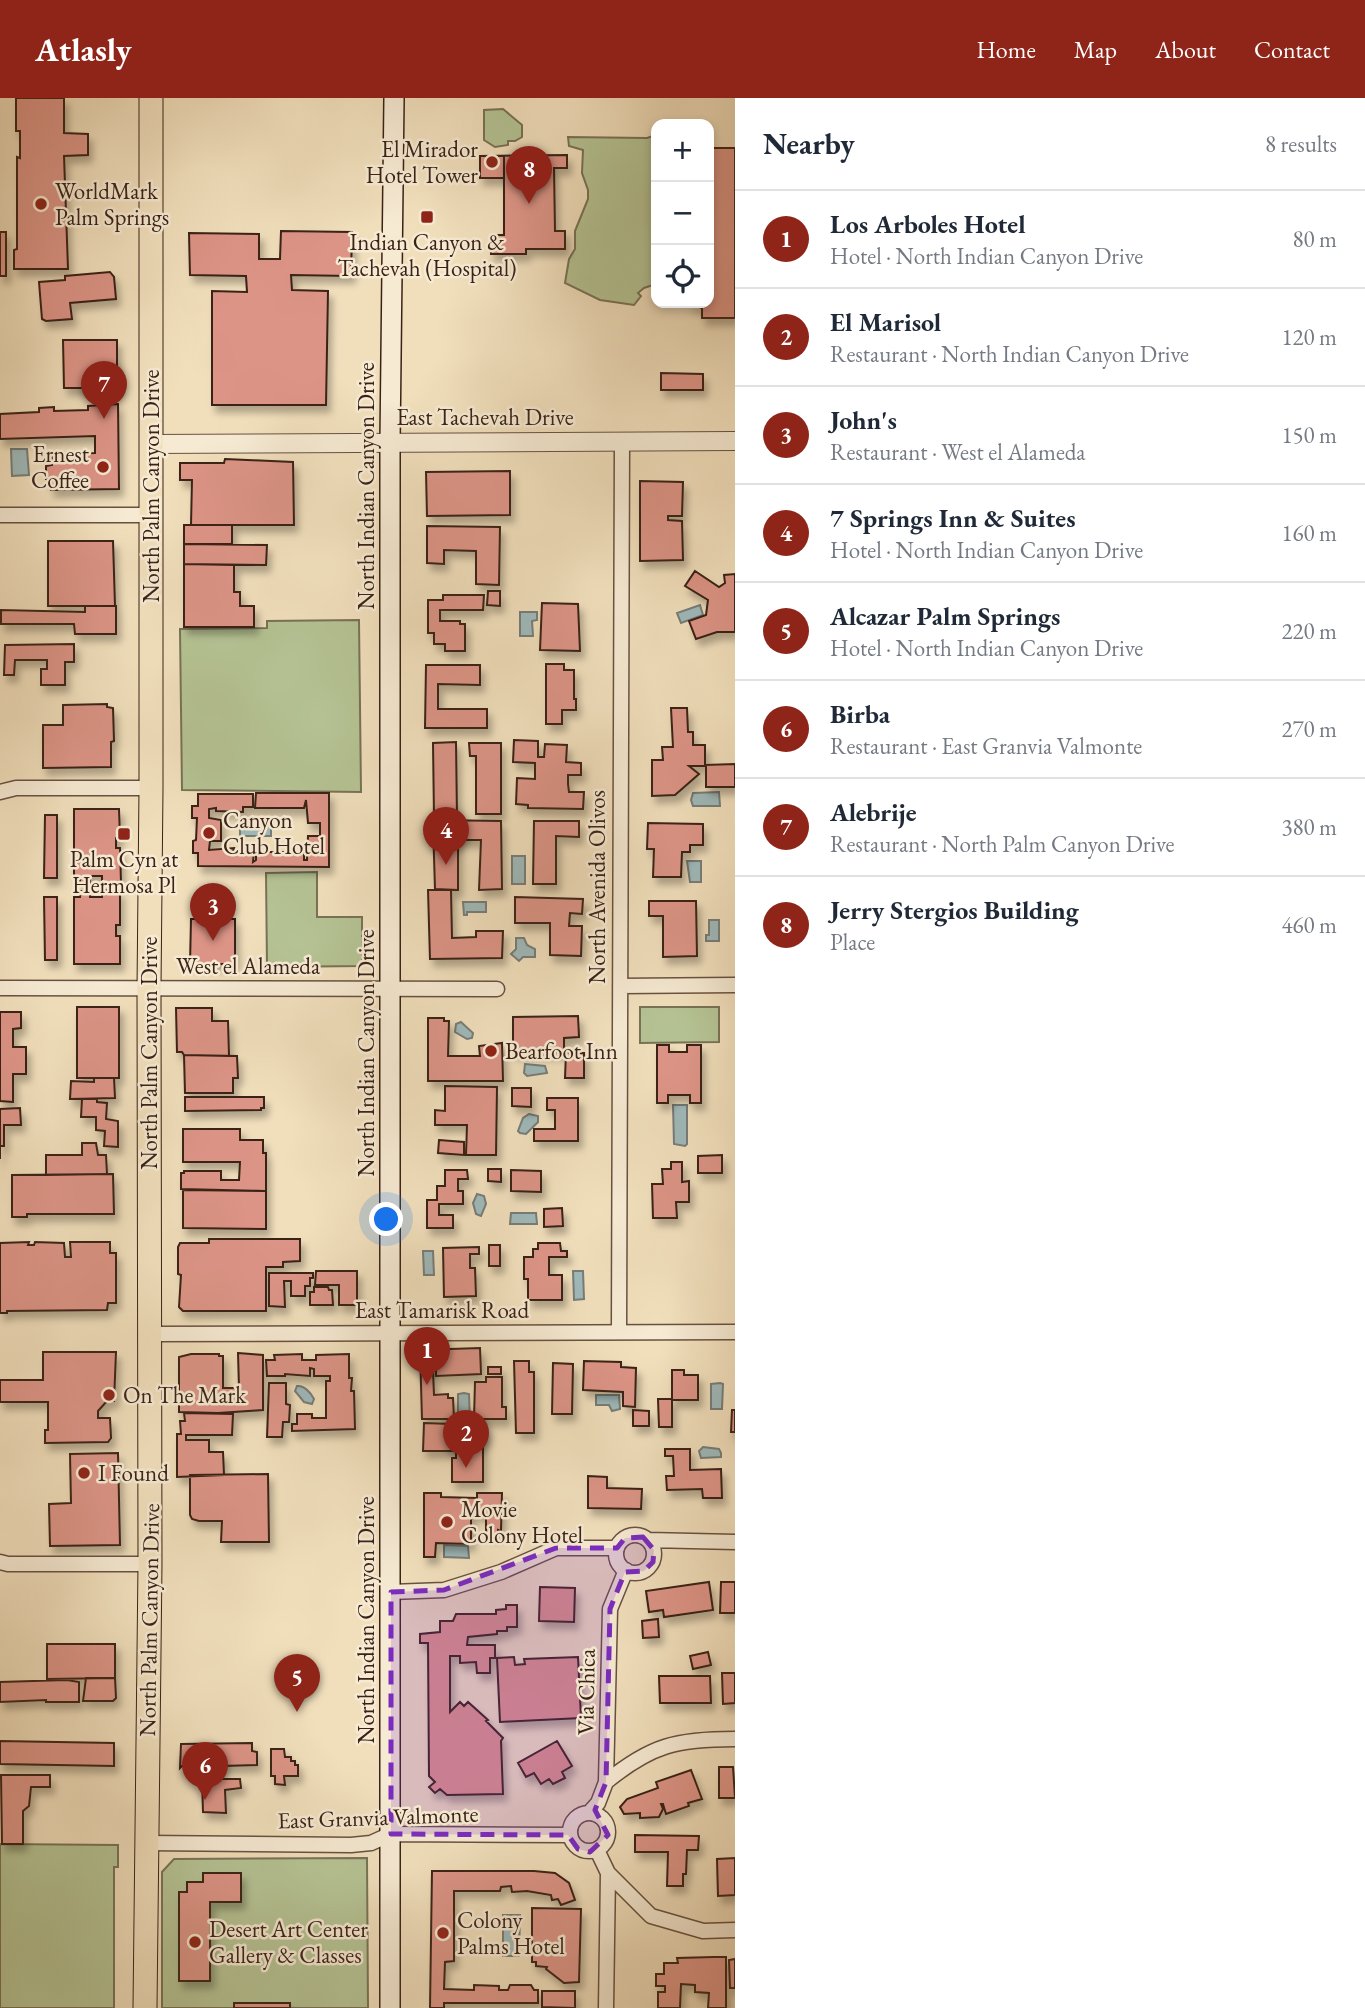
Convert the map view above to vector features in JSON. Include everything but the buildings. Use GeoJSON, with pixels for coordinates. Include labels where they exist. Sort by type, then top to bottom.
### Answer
{"type":"FeatureCollection","features":[{"type":"Feature","properties":{"kind":"main road","name":"North Palm Canyon Drive"},"geometry":{"type":"LineString","coordinates":[[145,2008],[150,1564],[151,98]]}},
{"type":"Feature","properties":{"kind":"main road","name":"North Indian Canyon Drive"},"geometry":{"type":"LineString","coordinates":[[390,2008],[390,442],[394,98]]}},
{"type":"Feature","properties":{"kind":"street","name":"East Tachevah Drive"},"geometry":{"type":"LineString","coordinates":[[150,444],[735,441]]}},
{"type":"Feature","properties":{"kind":"street","name":"North Avenida Olivos"},"geometry":{"type":"LineString","coordinates":[[619,1332],[621,442]]}},
{"type":"Feature","properties":{"kind":"street"},"geometry":{"type":"LineString","coordinates":[[0,515],[150,515]]}},
{"type":"Feature","properties":{"kind":"street"},"geometry":{"type":"LineString","coordinates":[[0,792],[16,788],[151,788]]}},
{"type":"Feature","properties":{"kind":"street"},"geometry":{"type":"LineString","coordinates":[[620,986],[735,985]]}},
{"type":"Feature","properties":{"kind":"street","name":"West el Alameda"},"geometry":{"type":"LineString","coordinates":[[0,988],[497,989]]}},
{"type":"Feature","properties":{"kind":"street","name":"East Tamarisk Road"},"geometry":{"type":"LineString","coordinates":[[150,1334],[735,1332]]}},
{"type":"Feature","properties":{"kind":"street"},"geometry":{"type":"LineString","coordinates":[[630,1536],[643,1536],[648,1540],[654,1550],[653,1562],[638,1573],[626,1570],[618,1560],[617,1548],[630,1536]]}},
{"type":"Feature","properties":{"kind":"street"},"geometry":{"type":"LineString","coordinates":[[648,1540],[735,1542]]}},
{"type":"Feature","properties":{"kind":"street"},"geometry":{"type":"LineString","coordinates":[[391,1592],[444,1590],[501,1572],[556,1548],[617,1548]]}},
{"type":"Feature","properties":{"kind":"street"},"geometry":{"type":"LineString","coordinates":[[0,1562],[150,1564]]}},
{"type":"Feature","properties":{"kind":"street","name":"Via Chica"},"geometry":{"type":"LineString","coordinates":[[570,1835],[573,1821],[578,1816],[589,1813],[598,1803],[606,1782],[610,1609],[626,1570]]}},
{"type":"Feature","properties":{"kind":"street"},"geometry":{"type":"LineString","coordinates":[[606,1782],[631,1761],[660,1747],[682,1741],[735,1739]]}},
{"type":"Feature","properties":{"kind":"street"},"geometry":{"type":"LineString","coordinates":[[570,1835],[578,1849],[590,1852],[606,1842],[608,1829],[601,1818],[589,1813]]}},
{"type":"Feature","properties":{"kind":"street","name":"East Granvia Valmonte"},"geometry":{"type":"LineString","coordinates":[[146,1843],[351,1845],[371,1843],[391,1834],[570,1835]]}},
{"type":"Feature","properties":{"kind":"street"},"geometry":{"type":"LineString","coordinates":[[597,1850],[608,1874],[651,1916],[703,1931],[735,1930]]}},
{"type":"Feature","properties":{"kind":"street"},"geometry":{"type":"LineString","coordinates":[[606,2008],[608,1874]]}},
{"type":"Feature","properties":{"kind":"highlighted area"},"geometry":{"type":"Polygon","coordinates":[[[643,1537],[654,1550],[653,1562],[644,1571],[625,1572],[610,1609],[606,1782],[595,1810],[608,1835],[590,1852],[578,1849],[568,1835],[391,1834],[391,1592],[444,1590],[556,1548],[617,1548],[625,1538],[643,1537]]]}},
{"type":"Feature","properties":{"kind":"green space"},"geometry":{"type":"Polygon","coordinates":[[[503,109],[522,125],[522,137],[508,141],[508,145],[495,147],[484,140],[484,110],[503,109]]]}},
{"type":"Feature","properties":{"kind":"green space"},"geometry":{"type":"Polygon","coordinates":[[[568,137],[651,137],[651,286],[638,293],[641,296],[634,305],[600,300],[565,283],[569,259],[575,249],[575,231],[588,199],[582,173],[583,150],[569,146],[568,137]]]}},
{"type":"Feature","properties":{"kind":"green space"},"geometry":{"type":"Polygon","coordinates":[[[359,620],[361,792],[182,790],[180,629],[267,628],[267,621],[359,620]]]}},
{"type":"Feature","properties":{"kind":"green space"},"geometry":{"type":"Polygon","coordinates":[[[317,872],[317,917],[362,917],[362,966],[267,967],[266,873],[317,872]]]}},
{"type":"Feature","properties":{"kind":"green space"},"geometry":{"type":"Polygon","coordinates":[[[640,1007],[719,1007],[719,1042],[640,1043],[640,1007]]]}},
{"type":"Feature","properties":{"kind":"green space"},"geometry":{"type":"Polygon","coordinates":[[[0,1844],[118,1845],[118,1867],[114,1867],[114,2008],[0,2008],[0,1844]]]}},
{"type":"Feature","properties":{"kind":"green space"},"geometry":{"type":"Polygon","coordinates":[[[367,1858],[368,2008],[162,2008],[162,1872],[174,1859],[367,1858]]]}},
{"type":"Feature","properties":{"kind":"water"},"geometry":{"type":"Polygon","coordinates":[[[11,449],[27,449],[29,475],[12,476],[11,449]]]}},
{"type":"Feature","properties":{"kind":"water"},"geometry":{"type":"Polygon","coordinates":[[[700,605],[703,615],[681,623],[677,613],[700,605]]]}},
{"type":"Feature","properties":{"kind":"water"},"geometry":{"type":"Polygon","coordinates":[[[520,612],[537,612],[537,620],[532,621],[533,636],[520,636],[520,612]]]}},
{"type":"Feature","properties":{"kind":"water"},"geometry":{"type":"Polygon","coordinates":[[[719,792],[720,806],[693,806],[693,793],[719,792]]]}},
{"type":"Feature","properties":{"kind":"water"},"geometry":{"type":"Polygon","coordinates":[[[240,823],[271,823],[271,836],[240,836],[240,823]]]}},
{"type":"Feature","properties":{"kind":"water"},"geometry":{"type":"Polygon","coordinates":[[[512,856],[525,856],[525,884],[512,884],[512,856]]]}},
{"type":"Feature","properties":{"kind":"water"},"geometry":{"type":"Polygon","coordinates":[[[687,861],[701,861],[701,882],[690,882],[687,861]]]}},
{"type":"Feature","properties":{"kind":"water"},"geometry":{"type":"Polygon","coordinates":[[[463,902],[486,902],[486,912],[467,912],[467,915],[464,915],[463,902]]]}},
{"type":"Feature","properties":{"kind":"water"},"geometry":{"type":"Polygon","coordinates":[[[709,920],[719,920],[719,941],[706,941],[706,935],[709,935],[709,920]]]}},
{"type":"Feature","properties":{"kind":"water"},"geometry":{"type":"Polygon","coordinates":[[[516,938],[524,938],[527,945],[535,949],[535,957],[523,957],[519,961],[511,954],[516,949],[516,938]]]}},
{"type":"Feature","properties":{"kind":"water"},"geometry":{"type":"Polygon","coordinates":[[[461,1022],[473,1033],[472,1038],[467,1039],[455,1032],[456,1024],[461,1022]]]}},
{"type":"Feature","properties":{"kind":"water"},"geometry":{"type":"Polygon","coordinates":[[[525,1064],[545,1066],[547,1073],[527,1076],[524,1073],[525,1064]]]}},
{"type":"Feature","properties":{"kind":"water"},"geometry":{"type":"Polygon","coordinates":[[[673,1105],[687,1105],[685,1146],[674,1144],[673,1105]]]}},
{"type":"Feature","properties":{"kind":"water"},"geometry":{"type":"Polygon","coordinates":[[[529,1114],[538,1116],[538,1122],[526,1134],[520,1133],[518,1131],[523,1118],[529,1114]]]}},
{"type":"Feature","properties":{"kind":"water"},"geometry":{"type":"Polygon","coordinates":[[[477,1194],[484,1196],[486,1204],[481,1216],[476,1214],[473,1203],[477,1194]]]}},
{"type":"Feature","properties":{"kind":"water"},"geometry":{"type":"Polygon","coordinates":[[[511,1213],[536,1213],[537,1224],[510,1224],[511,1213]]]}},
{"type":"Feature","properties":{"kind":"water"},"geometry":{"type":"Polygon","coordinates":[[[423,1251],[433,1251],[434,1275],[424,1275],[423,1251]]]}},
{"type":"Feature","properties":{"kind":"water"},"geometry":{"type":"Polygon","coordinates":[[[573,1271],[583,1271],[584,1299],[574,1300],[573,1271]]]}},
{"type":"Feature","properties":{"kind":"water"},"geometry":{"type":"Polygon","coordinates":[[[711,1384],[723,1384],[722,1409],[711,1409],[711,1384]]]}},
{"type":"Feature","properties":{"kind":"water"},"geometry":{"type":"Polygon","coordinates":[[[297,1386],[309,1392],[314,1399],[312,1404],[304,1402],[295,1391],[297,1386]]]}},
{"type":"Feature","properties":{"kind":"water"},"geometry":{"type":"Polygon","coordinates":[[[458,1394],[469,1394],[470,1421],[464,1423],[458,1421],[458,1394]]]}},
{"type":"Feature","properties":{"kind":"water"},"geometry":{"type":"Polygon","coordinates":[[[596,1395],[619,1395],[620,1409],[612,1411],[609,1405],[596,1405],[596,1395]]]}},
{"type":"Feature","properties":{"kind":"water"},"geometry":{"type":"Polygon","coordinates":[[[703,1447],[719,1449],[721,1457],[701,1458],[699,1451],[703,1447]]]}},
{"type":"Feature","properties":{"kind":"water"},"geometry":{"type":"Polygon","coordinates":[[[444,1545],[468,1546],[469,1558],[444,1557],[444,1545]]]}},
{"type":"Feature","properties":{"kind":"water"},"geometry":{"type":"Polygon","coordinates":[[[503,1915],[520,1915],[519,1956],[503,1956],[503,1915]]]}},
{"type":"Feature","properties":{"kind":"place","name":"El Mirador Hotel Tower"},"geometry":{"type":"Point","coordinates":[492,162]}},
{"type":"Feature","properties":{"kind":"place","name":"WorldMark Palm Springs"},"geometry":{"type":"Point","coordinates":[41,204]}},
{"type":"Feature","properties":{"kind":"place","name":"Jerry Stergios Building"},"geometry":{"type":"Point","coordinates":[529,204]}},
{"type":"Feature","properties":{"kind":"place","name":"Indian Canyon & Tachevah (Hospital)"},"geometry":{"type":"Point","coordinates":[427,217]}},
{"type":"Feature","properties":{"kind":"place","name":"Alebrije"},"geometry":{"type":"Point","coordinates":[104,419]}},
{"type":"Feature","properties":{"kind":"place","name":"Ernest Coffee"},"geometry":{"type":"Point","coordinates":[103,467]}},
{"type":"Feature","properties":{"kind":"place","name":"Canyon Club Hotel"},"geometry":{"type":"Point","coordinates":[209,833]}},
{"type":"Feature","properties":{"kind":"place","name":"Palm Cyn at Hermosa Pl"},"geometry":{"type":"Point","coordinates":[124,834]}},
{"type":"Feature","properties":{"kind":"place","name":"7 Springs Inn & Suites"},"geometry":{"type":"Point","coordinates":[446,865]}},
{"type":"Feature","properties":{"kind":"place","name":"John's"},"geometry":{"type":"Point","coordinates":[213,941]}},
{"type":"Feature","properties":{"kind":"place","name":"Bearfoot Inn"},"geometry":{"type":"Point","coordinates":[491,1051]}},
{"type":"Feature","properties":{"kind":"place","name":"Los Arboles Hotel"},"geometry":{"type":"Point","coordinates":[427,1385]}},
{"type":"Feature","properties":{"kind":"place","name":"On The Mark"},"geometry":{"type":"Point","coordinates":[109,1395]}},
{"type":"Feature","properties":{"kind":"place","name":"El Marisol"},"geometry":{"type":"Point","coordinates":[466,1468]}},
{"type":"Feature","properties":{"kind":"place","name":"I Found"},"geometry":{"type":"Point","coordinates":[84,1473]}},
{"type":"Feature","properties":{"kind":"place","name":"Movie Colony Hotel"},"geometry":{"type":"Point","coordinates":[447,1522]}},
{"type":"Feature","properties":{"kind":"place","name":"Alcazar Palm Springs"},"geometry":{"type":"Point","coordinates":[297,1712]}},
{"type":"Feature","properties":{"kind":"place","name":"Birba"},"geometry":{"type":"Point","coordinates":[205,1800]}},
{"type":"Feature","properties":{"kind":"place","name":"Colony Palms Hotel"},"geometry":{"type":"Point","coordinates":[443,1933]}},
{"type":"Feature","properties":{"kind":"place","name":"Desert Art Center Gallery & Classes"},"geometry":{"type":"Point","coordinates":[195,1942]}}]}
